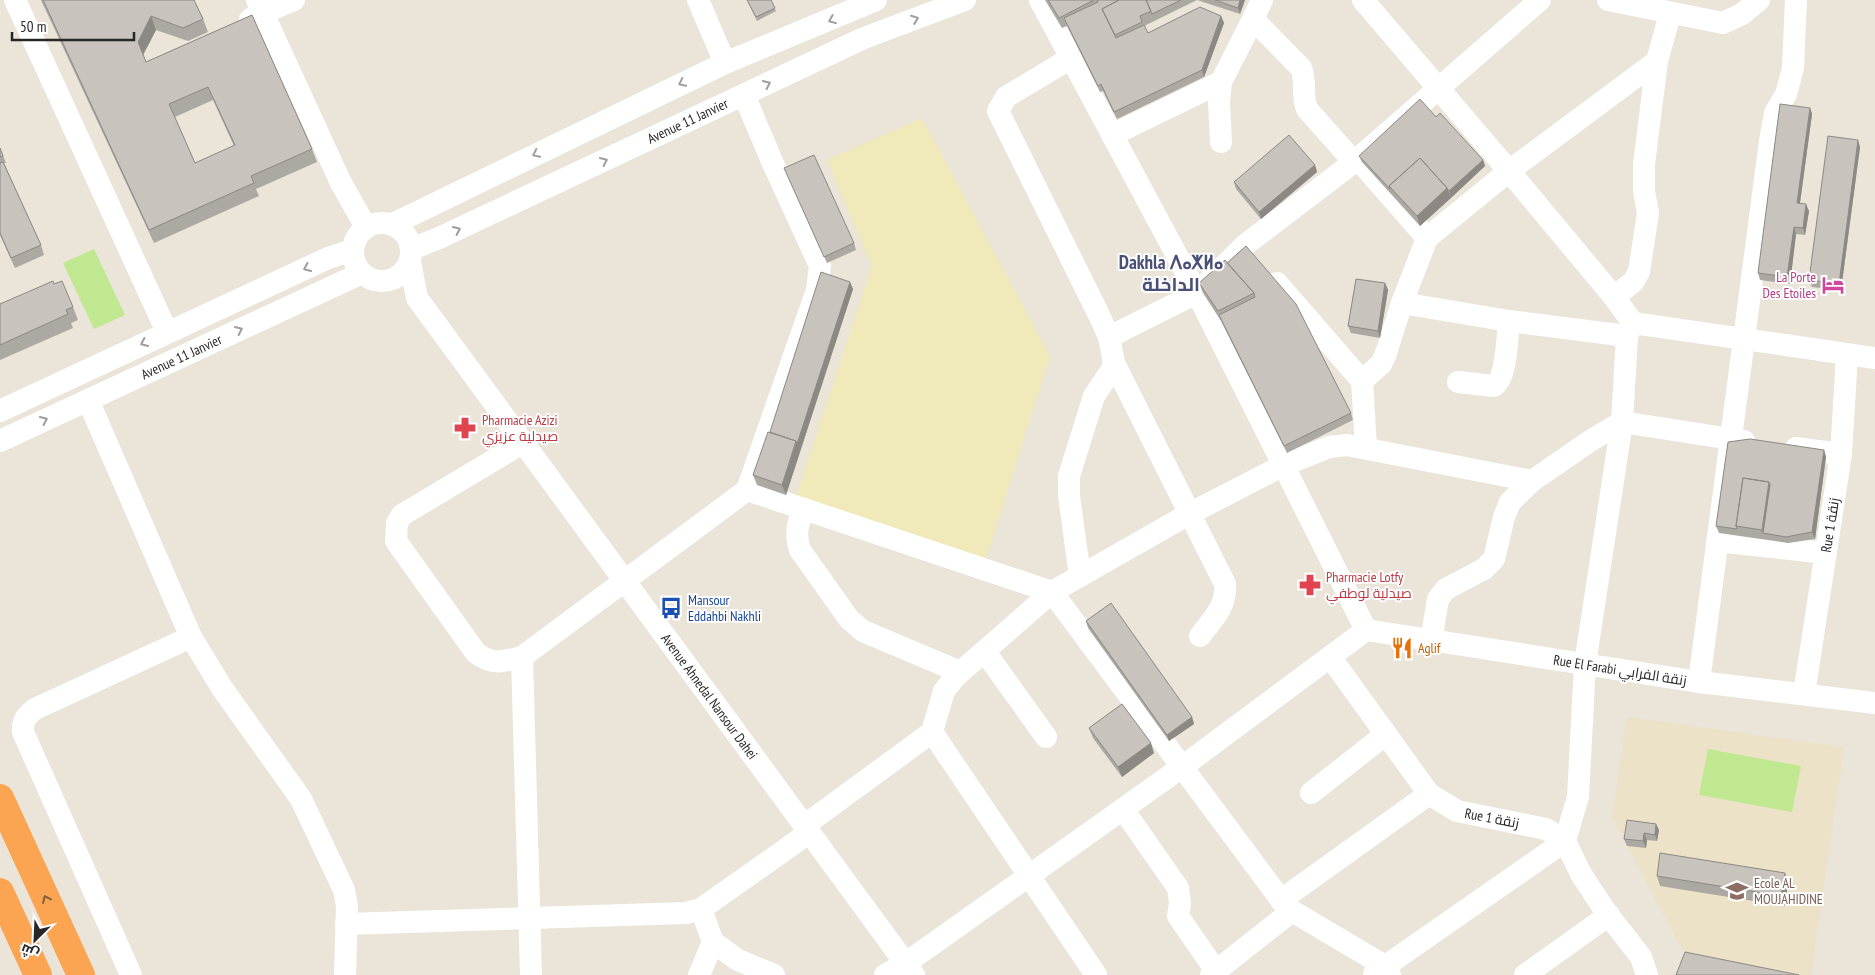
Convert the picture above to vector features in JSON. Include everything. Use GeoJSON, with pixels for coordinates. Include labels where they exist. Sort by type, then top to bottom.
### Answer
{"type":"FeatureCollection","features":[{"type":"Feature","properties":{"kind":"highway"},"geometry":{"type":"LineString","coordinates":[[0,798],[81,975]]}},
{"type":"Feature","properties":{"kind":"highway"},"geometry":{"type":"LineString","coordinates":[[0,892],[38,975]]}},
{"type":"Feature","properties":{"kind":"street"},"geometry":{"type":"LineString","coordinates":[[15,0],[167,332]]}},
{"type":"Feature","properties":{"kind":"street"},"geometry":{"type":"LineString","coordinates":[[229,29],[260,7],[294,0]]}},
{"type":"Feature","properties":{"kind":"street"},"geometry":{"type":"LineString","coordinates":[[698,0],[725,63]]}},
{"type":"Feature","properties":{"kind":"street"},"geometry":{"type":"LineString","coordinates":[[393,224],[725,63],[876,0]]}},
{"type":"Feature","properties":{"kind":"street","name":"Avenue 11 Janvier"},"geometry":{"type":"LineString","coordinates":[[411,255],[448,234],[864,38],[965,0]]}},
{"type":"Feature","properties":{"kind":"street"},"geometry":{"type":"LineString","coordinates":[[885,975],[910,969],[1028,876],[1182,767],[1331,658],[1366,630],[1196,293],[1040,0]]}},
{"type":"Feature","properties":{"kind":"street"},"geometry":{"type":"LineString","coordinates":[[747,490],[1052,592],[1287,906],[1383,972],[1565,841],[1578,797],[1585,664],[1622,422],[1630,330],[1614,297],[1363,0]]}},
{"type":"Feature","properties":{"kind":"street"},"geometry":{"type":"LineString","coordinates":[[1109,337],[1196,293],[1255,257],[1356,160],[1540,0]]}},
{"type":"Feature","properties":{"kind":"street"},"geometry":{"type":"LineString","coordinates":[[1608,0],[1670,14],[1723,23],[1742,14],[1760,0]]}},
{"type":"Feature","properties":{"kind":"street"},"geometry":{"type":"LineString","coordinates":[[1699,682],[1770,141],[1776,113],[1786,94],[1793,68],[1796,0]]}},
{"type":"Feature","properties":{"kind":"street"},"geometry":{"type":"LineString","coordinates":[[260,7],[341,183],[366,227]]}},
{"type":"Feature","properties":{"kind":"street"},"geometry":{"type":"LineString","coordinates":[[1221,142],[1219,102],[1222,82],[1258,9],[1301,68],[1304,75],[1303,100],[1307,109],[1427,238]]}},
{"type":"Feature","properties":{"kind":"street"},"geometry":{"type":"LineString","coordinates":[[1614,297],[1633,282],[1639,272],[1648,213],[1644,191],[1644,164],[1657,61],[1670,14]]}},
{"type":"Feature","properties":{"kind":"street"},"geometry":{"type":"LineString","coordinates":[[1070,58],[1006,97],[998,111],[1109,337],[1114,363],[1225,584],[1226,597],[1221,609],[1200,636]]}},
{"type":"Feature","properties":{"kind":"street"},"geometry":{"type":"LineString","coordinates":[[1362,381],[1380,364],[1385,356],[1402,302],[1427,238],[1509,171],[1657,61]]}},
{"type":"Feature","properties":{"kind":"street"},"geometry":{"type":"LineString","coordinates":[[1112,135],[1222,82]]}},
{"type":"Feature","properties":{"kind":"street"},"geometry":{"type":"LineString","coordinates":[[524,442],[402,515],[396,530],[396,541],[476,653],[491,662],[522,657],[624,579],[747,490],[817,290],[820,266],[744,95]]}},
{"type":"Feature","properties":{"kind":"street"},"geometry":{"type":"LineString","coordinates":[[384,222],[393,224],[406,234],[411,255],[399,277],[372,277],[355,263],[353,250],[357,237],[366,227],[384,222]]}},
{"type":"Feature","properties":{"kind":"street","name":"Avenue 11 Janvier"},"geometry":{"type":"LineString","coordinates":[[0,411],[328,258],[353,250]]}},
{"type":"Feature","properties":{"kind":"street","name":"Avenue Ahnedal Nansour Dahei"},"geometry":{"type":"LineString","coordinates":[[411,255],[417,298]]}},
{"type":"Feature","properties":{"kind":"street"},"geometry":{"type":"LineString","coordinates":[[1255,257],[1362,381],[1366,448]]}},
{"type":"Feature","properties":{"kind":"street","name":"Avenue 11 Janvier"},"geometry":{"type":"LineString","coordinates":[[0,441],[88,400],[372,277]]}},
{"type":"Feature","properties":{"kind":"street","name":"Avenue Ahnedal Nansour Dahei"},"geometry":{"type":"LineString","coordinates":[[372,277],[417,298],[910,969]]}},
{"type":"Feature","properties":{"kind":"street"},"geometry":{"type":"LineString","coordinates":[[1402,302],[1509,321],[1743,339],[1875,358]]}},
{"type":"Feature","properties":{"kind":"street"},"geometry":{"type":"LineString","coordinates":[[1458,382],[1494,386],[1499,382],[1503,371],[1509,321]]}},
{"type":"Feature","properties":{"kind":"street","name":"Rue 1 زنقة"},"geometry":{"type":"LineString","coordinates":[[1804,694],[1841,454],[1847,355]]}},
{"type":"Feature","properties":{"kind":"street"},"geometry":{"type":"LineString","coordinates":[[1080,576],[1073,531],[1069,476],[1094,396],[1112,371],[1114,363]]}},
{"type":"Feature","properties":{"kind":"street"},"geometry":{"type":"LineString","coordinates":[[88,400],[191,637],[222,688],[309,813],[344,890],[347,906],[345,975]]}},
{"type":"Feature","properties":{"kind":"street"},"geometry":{"type":"LineString","coordinates":[[1431,641],[1438,599],[1442,592],[1484,569],[1494,559],[1507,507],[1532,480],[1622,422],[1841,454]]}},
{"type":"Feature","properties":{"kind":"street"},"geometry":{"type":"LineString","coordinates":[[346,924],[686,913],[701,909],[932,732],[944,691],[960,672],[1052,592],[1189,514],[1282,466],[1329,447],[1347,445],[1532,480]]}},
{"type":"Feature","properties":{"kind":"street"},"geometry":{"type":"LineString","coordinates":[[804,509],[797,524],[796,537],[800,550],[849,620],[863,631],[960,672]]}},
{"type":"Feature","properties":{"kind":"street"},"geometry":{"type":"LineString","coordinates":[[1717,541],[1826,553]]}},
{"type":"Feature","properties":{"kind":"street","name":"Rue El Farabi زنقة الفرابي"},"geometry":{"type":"LineString","coordinates":[[1366,630],[1699,682],[1875,703]]}},
{"type":"Feature","properties":{"kind":"street"},"geometry":{"type":"LineString","coordinates":[[131,975],[23,732],[22,725],[25,717],[35,709],[191,637]]}},
{"type":"Feature","properties":{"kind":"street"},"geometry":{"type":"LineString","coordinates":[[985,652],[1046,737]]}},
{"type":"Feature","properties":{"kind":"street"},"geometry":{"type":"LineString","coordinates":[[522,657],[528,918],[532,975]]}},
{"type":"Feature","properties":{"kind":"street","name":"Rue 1 زنقة"},"geometry":{"type":"LineString","coordinates":[[1331,658],[1430,794],[1457,811],[1546,828],[1565,841]]}},
{"type":"Feature","properties":{"kind":"street"},"geometry":{"type":"LineString","coordinates":[[932,732],[1096,975]]}},
{"type":"Feature","properties":{"kind":"street"},"geometry":{"type":"LineString","coordinates":[[1311,793],[1386,734]]}},
{"type":"Feature","properties":{"kind":"street"},"geometry":{"type":"LineString","coordinates":[[1123,808],[1178,888],[1180,903],[1178,916],[1214,973],[1287,906],[1430,794]]}},
{"type":"Feature","properties":{"kind":"street"},"geometry":{"type":"LineString","coordinates":[[1565,841],[1581,874],[1609,916],[1641,957],[1647,975]]}},
{"type":"Feature","properties":{"kind":"street"},"geometry":{"type":"LineString","coordinates":[[701,909],[713,942],[738,960],[774,975]]}},
{"type":"Feature","properties":{"kind":"street"},"geometry":{"type":"LineString","coordinates":[[1526,975],[1609,916]]}},
{"type":"Feature","properties":{"kind":"street"},"geometry":{"type":"LineString","coordinates":[[699,975],[713,942]]}},
{"type":"Feature","properties":{"kind":"shaded area","name":"Ecole AL MOUJAHIDINE"},"geometry":{"type":"Polygon","coordinates":[[[1627,717],[1844,747],[1811,975],[1738,975],[1690,965],[1612,817],[1627,717]]]}},
{"type":"Feature","properties":{"kind":"sand"},"geometry":{"type":"Polygon","coordinates":[[[922,118],[1050,356],[985,562],[795,499],[872,266],[827,160],[922,118]]]}},
{"type":"Feature","properties":{"kind":"green space"},"geometry":{"type":"Polygon","coordinates":[[[94,249],[125,315],[94,329],[63,263],[94,249]]]}},
{"type":"Feature","properties":{"kind":"green space"},"geometry":{"type":"Polygon","coordinates":[[[1708,749],[1801,766],[1792,812],[1699,795],[1708,749]]]}},
{"type":"Feature","properties":{"kind":"building"},"geometry":{"type":"Polygon","coordinates":[[[43,0],[194,0],[203,19],[183,28],[151,16],[138,42],[146,62],[252,15],[312,149],[251,176],[254,183],[149,230],[43,0]],[[208,87],[169,104],[195,163],[235,145],[208,87]]]}},
{"type":"Feature","properties":{"kind":"building"},"geometry":{"type":"Polygon","coordinates":[[[747,0],[771,0],[775,8],[756,17],[747,0]]]}},
{"type":"Feature","properties":{"kind":"building"},"geometry":{"type":"Polygon","coordinates":[[[1048,0],[1094,0],[1059,18],[1048,0]]]}},
{"type":"Feature","properties":{"kind":"building"},"geometry":{"type":"Polygon","coordinates":[[[1097,0],[1119,0],[1102,9],[1116,38],[1144,25],[1148,33],[1200,7],[1221,16],[1202,70],[1114,112],[1101,84],[1098,86],[1064,18],[1098,2],[1097,0]]]}},
{"type":"Feature","properties":{"kind":"building"},"geometry":{"type":"Polygon","coordinates":[[[1119,0],[1146,0],[1151,11],[1140,16],[1142,22],[1115,35],[1102,9],[1119,0]]]}},
{"type":"Feature","properties":{"kind":"building"},"geometry":{"type":"Polygon","coordinates":[[[1146,0],[1181,0],[1152,14],[1146,0]]]}},
{"type":"Feature","properties":{"kind":"building"},"geometry":{"type":"Polygon","coordinates":[[[1215,0],[1240,0],[1238,8],[1215,0]]]}},
{"type":"Feature","properties":{"kind":"building"},"geometry":{"type":"Polygon","coordinates":[[[1420,99],[1436,117],[1440,113],[1483,160],[1449,191],[1420,158],[1389,186],[1390,189],[1359,156],[1420,99]]]}},
{"type":"Feature","properties":{"kind":"building"},"geometry":{"type":"Polygon","coordinates":[[[1780,104],[1810,108],[1797,203],[1806,204],[1803,228],[1794,227],[1787,277],[1758,273],[1780,104]]]}},
{"type":"Feature","properties":{"kind":"building"},"geometry":{"type":"Polygon","coordinates":[[[1289,135],[1315,165],[1259,212],[1234,182],[1289,135]]]}},
{"type":"Feature","properties":{"kind":"building"},"geometry":{"type":"Polygon","coordinates":[[[1828,136],[1858,140],[1839,284],[1809,280],[1828,136]]]}},
{"type":"Feature","properties":{"kind":"building"},"geometry":{"type":"Polygon","coordinates":[[[814,155],[854,243],[824,257],[784,168],[814,155]]]}},
{"type":"Feature","properties":{"kind":"building"},"geometry":{"type":"Polygon","coordinates":[[[1420,158],[1447,188],[1417,216],[1389,186],[1420,158]]]}},
{"type":"Feature","properties":{"kind":"building"},"geometry":{"type":"Polygon","coordinates":[[[3,162],[41,245],[11,258],[0,233],[0,163],[3,162]]]}},
{"type":"Feature","properties":{"kind":"building"},"geometry":{"type":"Polygon","coordinates":[[[1246,246],[1296,304],[1351,413],[1284,446],[1219,315],[1255,297],[1254,293],[1227,263],[1246,246]]]}},
{"type":"Feature","properties":{"kind":"building"},"geometry":{"type":"Polygon","coordinates":[[[1225,260],[1254,293],[1218,311],[1199,283],[1225,260]]]}},
{"type":"Feature","properties":{"kind":"building"},"geometry":{"type":"Polygon","coordinates":[[[821,272],[850,282],[797,444],[796,441],[770,432],[821,272]]]}},
{"type":"Feature","properties":{"kind":"building"},"geometry":{"type":"Polygon","coordinates":[[[1356,279],[1385,283],[1378,331],[1348,326],[1356,279]]]}},
{"type":"Feature","properties":{"kind":"building"},"geometry":{"type":"Polygon","coordinates":[[[53,281],[54,284],[62,281],[73,307],[66,310],[68,314],[0,345],[0,304],[53,281]]]}},
{"type":"Feature","properties":{"kind":"building"},"geometry":{"type":"Polygon","coordinates":[[[768,432],[796,441],[782,485],[753,475],[768,432]]]}},
{"type":"Feature","properties":{"kind":"building"},"geometry":{"type":"Polygon","coordinates":[[[1750,439],[1824,450],[1812,532],[1786,537],[1763,533],[1769,482],[1743,478],[1737,529],[1716,526],[1728,442],[1750,439]]]}},
{"type":"Feature","properties":{"kind":"building"},"geometry":{"type":"Polygon","coordinates":[[[1743,478],[1769,482],[1762,530],[1736,526],[1743,478]]]}},
{"type":"Feature","properties":{"kind":"building"},"geometry":{"type":"Polygon","coordinates":[[[1111,603],[1192,717],[1167,735],[1086,621],[1111,603]]]}},
{"type":"Feature","properties":{"kind":"building"},"geometry":{"type":"Polygon","coordinates":[[[1122,704],[1151,743],[1118,767],[1089,728],[1122,704]]]}},
{"type":"Feature","properties":{"kind":"building"},"geometry":{"type":"Polygon","coordinates":[[[1627,820],[1656,824],[1655,835],[1644,833],[1643,841],[1624,839],[1627,820]]]}},
{"type":"Feature","properties":{"kind":"building"},"geometry":{"type":"Polygon","coordinates":[[[1660,853],[1785,873],[1781,896],[1657,876],[1660,853]]]}},
{"type":"Feature","properties":{"kind":"building"},"geometry":{"type":"Polygon","coordinates":[[[1685,952],[1799,975],[1676,975],[1685,952]]]}},
{"type":"Feature","properties":{"kind":"place","name":"La Porte Des Etoiles"},"geometry":{"type":"Point","coordinates":[1833,285]}},
{"type":"Feature","properties":{"kind":"place","name":"Pharmacie Azizi صيدلية عزيزي"},"geometry":{"type":"Point","coordinates":[465,428]}},
{"type":"Feature","properties":{"kind":"place","name":"Pharmacie Lotfy صيدلية لوطفي"},"geometry":{"type":"Point","coordinates":[1310,585]}},
{"type":"Feature","properties":{"kind":"place","name":"Mansour Eddahbi Nakhli"},"geometry":{"type":"Point","coordinates":[671,608]}},
{"type":"Feature","properties":{"kind":"place","name":"Aglif"},"geometry":{"type":"Point","coordinates":[1402,648]}},
{"type":"Feature","properties":{"kind":"place","name":"Ecole AL MOUJAHIDINE"},"geometry":{"type":"Point","coordinates":[1737,891]}},
{"type":"Feature","properties":{"kind":"district","name":"Dakhla ⴷⴰⵅⵍⴰ الداخلة"},"geometry":{"type":"Point","coordinates":[1171,273]}}]}
